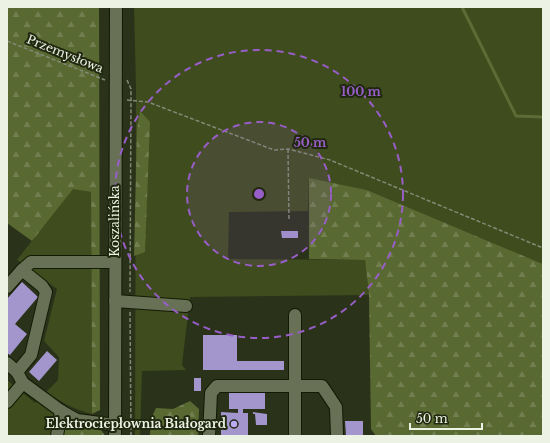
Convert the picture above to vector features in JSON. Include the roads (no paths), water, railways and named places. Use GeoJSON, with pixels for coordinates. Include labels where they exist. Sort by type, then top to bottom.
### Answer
{"type":"FeatureCollection","features":[{"type":"Feature","properties":{"kind":"street","name":"Koszalińska"},"geometry":{"type":"LineString","coordinates":[[115,430],[116,7]]}},
{"type":"Feature","properties":{"kind":"street"},"geometry":{"type":"LineString","coordinates":[[7,286],[31,262],[115,262]]}},
{"type":"Feature","properties":{"kind":"street"},"geometry":{"type":"LineString","coordinates":[[17,372],[31,355],[46,296],[42,286],[22,270]]}},
{"type":"Feature","properties":{"kind":"street"},"geometry":{"type":"LineString","coordinates":[[115,301],[186,306]]}},
{"type":"Feature","properties":{"kind":"street"},"geometry":{"type":"LineString","coordinates":[[295,315],[295,436]]}},
{"type":"Feature","properties":{"kind":"street"},"geometry":{"type":"LineString","coordinates":[[7,363],[17,372],[23,383],[61,412],[77,420],[115,430]]}},
{"type":"Feature","properties":{"kind":"street"},"geometry":{"type":"LineString","coordinates":[[7,402],[23,383]]}},
{"type":"Feature","properties":{"kind":"street"},"geometry":{"type":"LineString","coordinates":[[209,436],[211,392],[217,386],[322,386],[336,407],[337,436]]}},
{"type":"Feature","properties":{"kind":"street"},"geometry":{"type":"LineString","coordinates":[[57,436],[61,412]]}},
{"type":"Feature","properties":{"kind":"waterway"},"geometry":{"type":"LineString","coordinates":[[462,7],[516,116],[543,117]]}},
{"type":"Feature","properties":{"kind":"place","name":"Elektrociepłownia Białogard"},"geometry":{"type":"Point","coordinates":[234,424]}}]}
